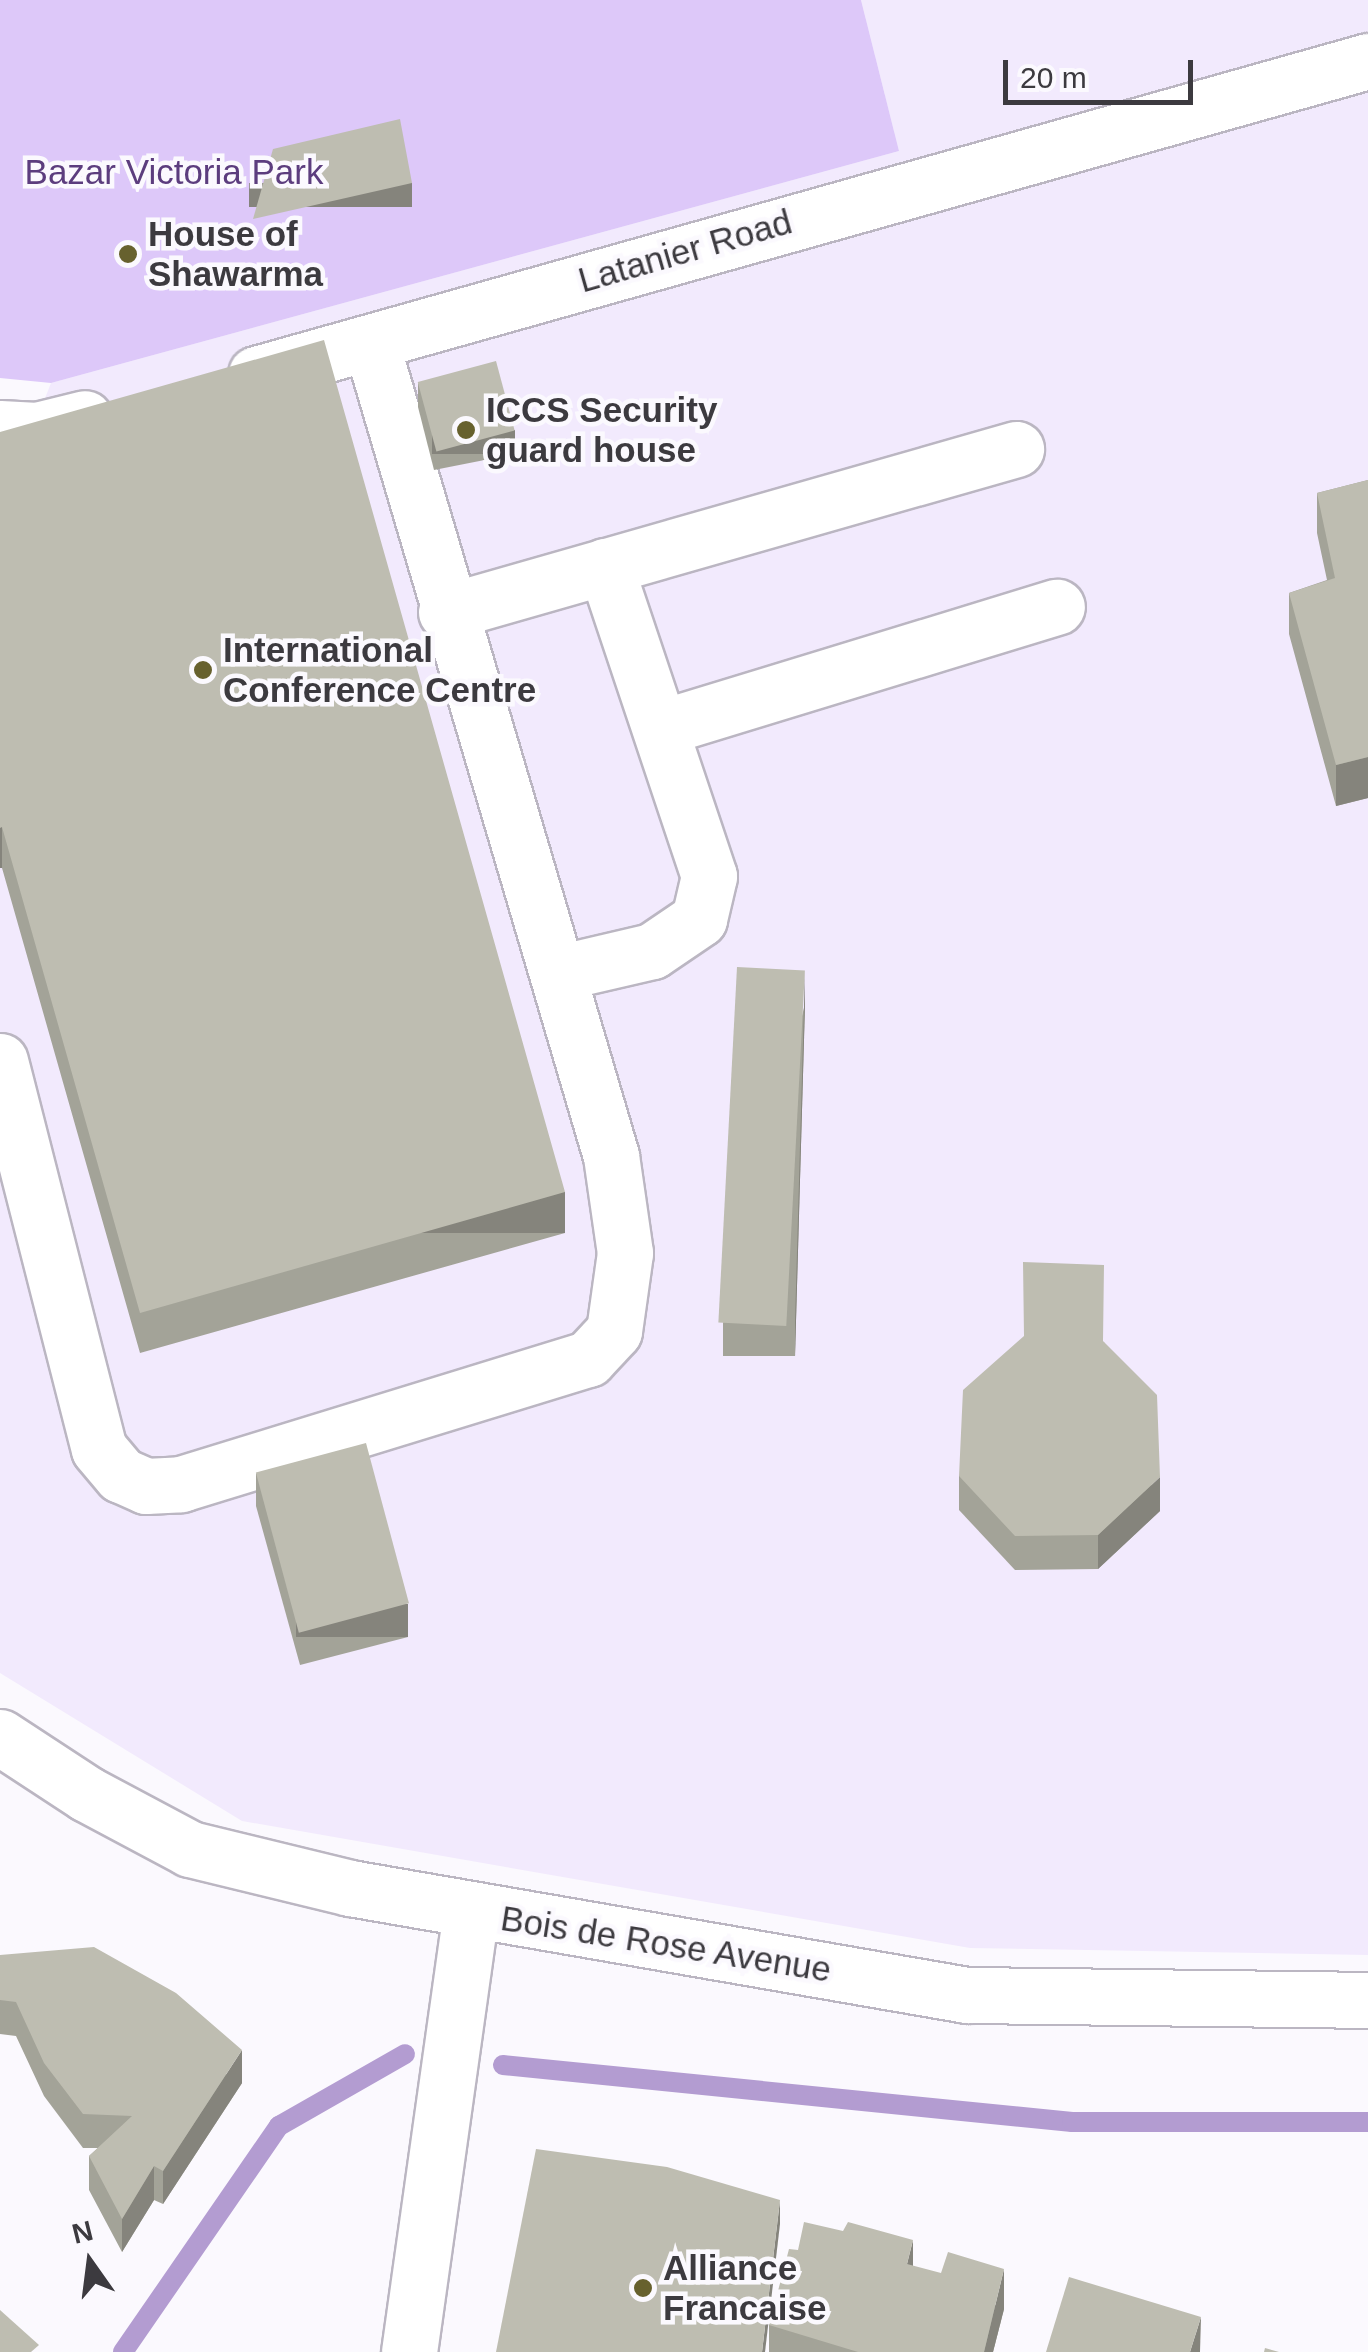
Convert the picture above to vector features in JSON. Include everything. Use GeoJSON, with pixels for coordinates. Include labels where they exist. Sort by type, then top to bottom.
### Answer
{"type":"FeatureCollection","features":[{"type":"Feature","properties":{"kind":"main road","name":"Latanier Road"},"geometry":{"type":"LineString","coordinates":[[212,386],[905,186],[1368,61]]}},
{"type":"Feature","properties":{"kind":"main road"},"geometry":{"type":"LineString","coordinates":[[0,1061],[99,1448],[121,1475],[146,1486],[181,1484],[588,1359],[614,1331],[624,1294],[622,1234],[611,1156],[562,972],[446,612],[371,343]]}},
{"type":"Feature","properties":{"kind":"main road"},"geometry":{"type":"LineString","coordinates":[[12,433],[134,405]]}},
{"type":"Feature","properties":{"kind":"main road"},"geometry":{"type":"LineString","coordinates":[[446,612],[1016,449]]}},
{"type":"Feature","properties":{"kind":"main road"},"geometry":{"type":"LineString","coordinates":[[562,972],[652,951],[699,918],[710,876],[605,566]]}},
{"type":"Feature","properties":{"kind":"main road"},"geometry":{"type":"LineString","coordinates":[[660,728],[1057,607]]}},
{"type":"Feature","properties":{"kind":"main road","name":"Bois de Rose Avenue"},"geometry":{"type":"LineString","coordinates":[[0,1737],[86,1794],[190,1848],[471,1912],[967,1995],[1368,2000]]}},
{"type":"Feature","properties":{"kind":"main road"},"geometry":{"type":"LineString","coordinates":[[409,2352],[471,1912]]}},
{"type":"Feature","properties":{"kind":"shaded area"},"geometry":{"type":"Polygon","coordinates":[[[861,0],[1368,0],[1368,1955],[970,1948],[242,1821],[0,1673],[0,486],[13,480],[51,383],[899,151],[861,0]]]}},
{"type":"Feature","properties":{"kind":"green space","name":"Bazar Victoria Park"},"geometry":{"type":"Polygon","coordinates":[[[0,0],[861,0],[899,151],[51,383],[0,378],[0,0]]]}},
{"type":"Feature","properties":{"kind":"building"},"geometry":{"type":"Polygon","coordinates":[[[400,119],[412,183],[253,219],[273,149],[400,119]]]}},
{"type":"Feature","properties":{"kind":"building","name":"International Conference Centre"},"geometry":{"type":"Polygon","coordinates":[[[324,340],[565,1192],[140,1313],[0,828],[0,432],[324,340]]]}},
{"type":"Feature","properties":{"kind":"building","name":"ICCS Security guard house"},"geometry":{"type":"Polygon","coordinates":[[[496,361],[515,431],[436,452],[418,382],[496,361]]]}},
{"type":"Feature","properties":{"kind":"building"},"geometry":{"type":"Polygon","coordinates":[[[1368,480],[1368,757],[1336,765],[1289,593],[1335,578],[1317,493],[1368,480]]]}},
{"type":"Feature","properties":{"kind":"building"},"geometry":{"type":"Polygon","coordinates":[[[737,967],[805,971],[786,1326],[718,1323],[737,967]]]}},
{"type":"Feature","properties":{"kind":"building"},"geometry":{"type":"Polygon","coordinates":[[[1023,1262],[1104,1265],[1103,1341],[1157,1395],[1160,1477],[1098,1535],[1015,1536],[959,1476],[963,1390],[1024,1336],[1023,1262]]]}},
{"type":"Feature","properties":{"kind":"building"},"geometry":{"type":"Polygon","coordinates":[[[366,1443],[409,1603],[299,1633],[256,1473],[366,1443]]]}},
{"type":"Feature","properties":{"kind":"building"},"geometry":{"type":"Polygon","coordinates":[[[94,1947],[176,1993],[242,2050],[163,2171],[154,2166],[122,2219],[89,2156],[132,2116],[83,2114],[44,2063],[16,2002],[0,2000],[0,1955],[94,1947]]]}},
{"type":"Feature","properties":{"kind":"building","name":"Alliance Francaise"},"geometry":{"type":"Polygon","coordinates":[[[536,2149],[667,2167],[780,2200],[762,2352],[496,2352],[536,2149]]]}},
{"type":"Feature","properties":{"kind":"building"},"geometry":{"type":"Polygon","coordinates":[[[804,2222],[843,2231],[848,2222],[913,2240],[907,2264],[941,2273],[948,2252],[1004,2269],[984,2352],[858,2352],[769,2325],[789,2249],[798,2250],[804,2222]]]}},
{"type":"Feature","properties":{"kind":"building"},"geometry":{"type":"Polygon","coordinates":[[[1069,2277],[1201,2317],[1190,2352],[1046,2352],[1069,2277]]]}},
{"type":"Feature","properties":{"kind":"building"},"geometry":{"type":"Polygon","coordinates":[[[0,2310],[39,2345],[31,2352],[0,2352],[0,2310]]]}},
{"type":"Feature","properties":{"kind":"waterway"},"geometry":{"type":"LineString","coordinates":[[123,2352],[279,2126],[405,2054]]}},
{"type":"Feature","properties":{"kind":"waterway"},"geometry":{"type":"LineString","coordinates":[[503,2065],[1072,2122],[1368,2122]]}},
{"type":"Feature","properties":{"kind":"place","name":"House of Shawarma"},"geometry":{"type":"Point","coordinates":[128,254]}},
{"type":"Feature","properties":{"kind":"place","name":"ICCS Security guard house"},"geometry":{"type":"Point","coordinates":[466,430]}},
{"type":"Feature","properties":{"kind":"place","name":"International Conference Centre"},"geometry":{"type":"Point","coordinates":[203,670]}},
{"type":"Feature","properties":{"kind":"place","name":"Alliance Francaise"},"geometry":{"type":"Point","coordinates":[643,2288]}}]}
